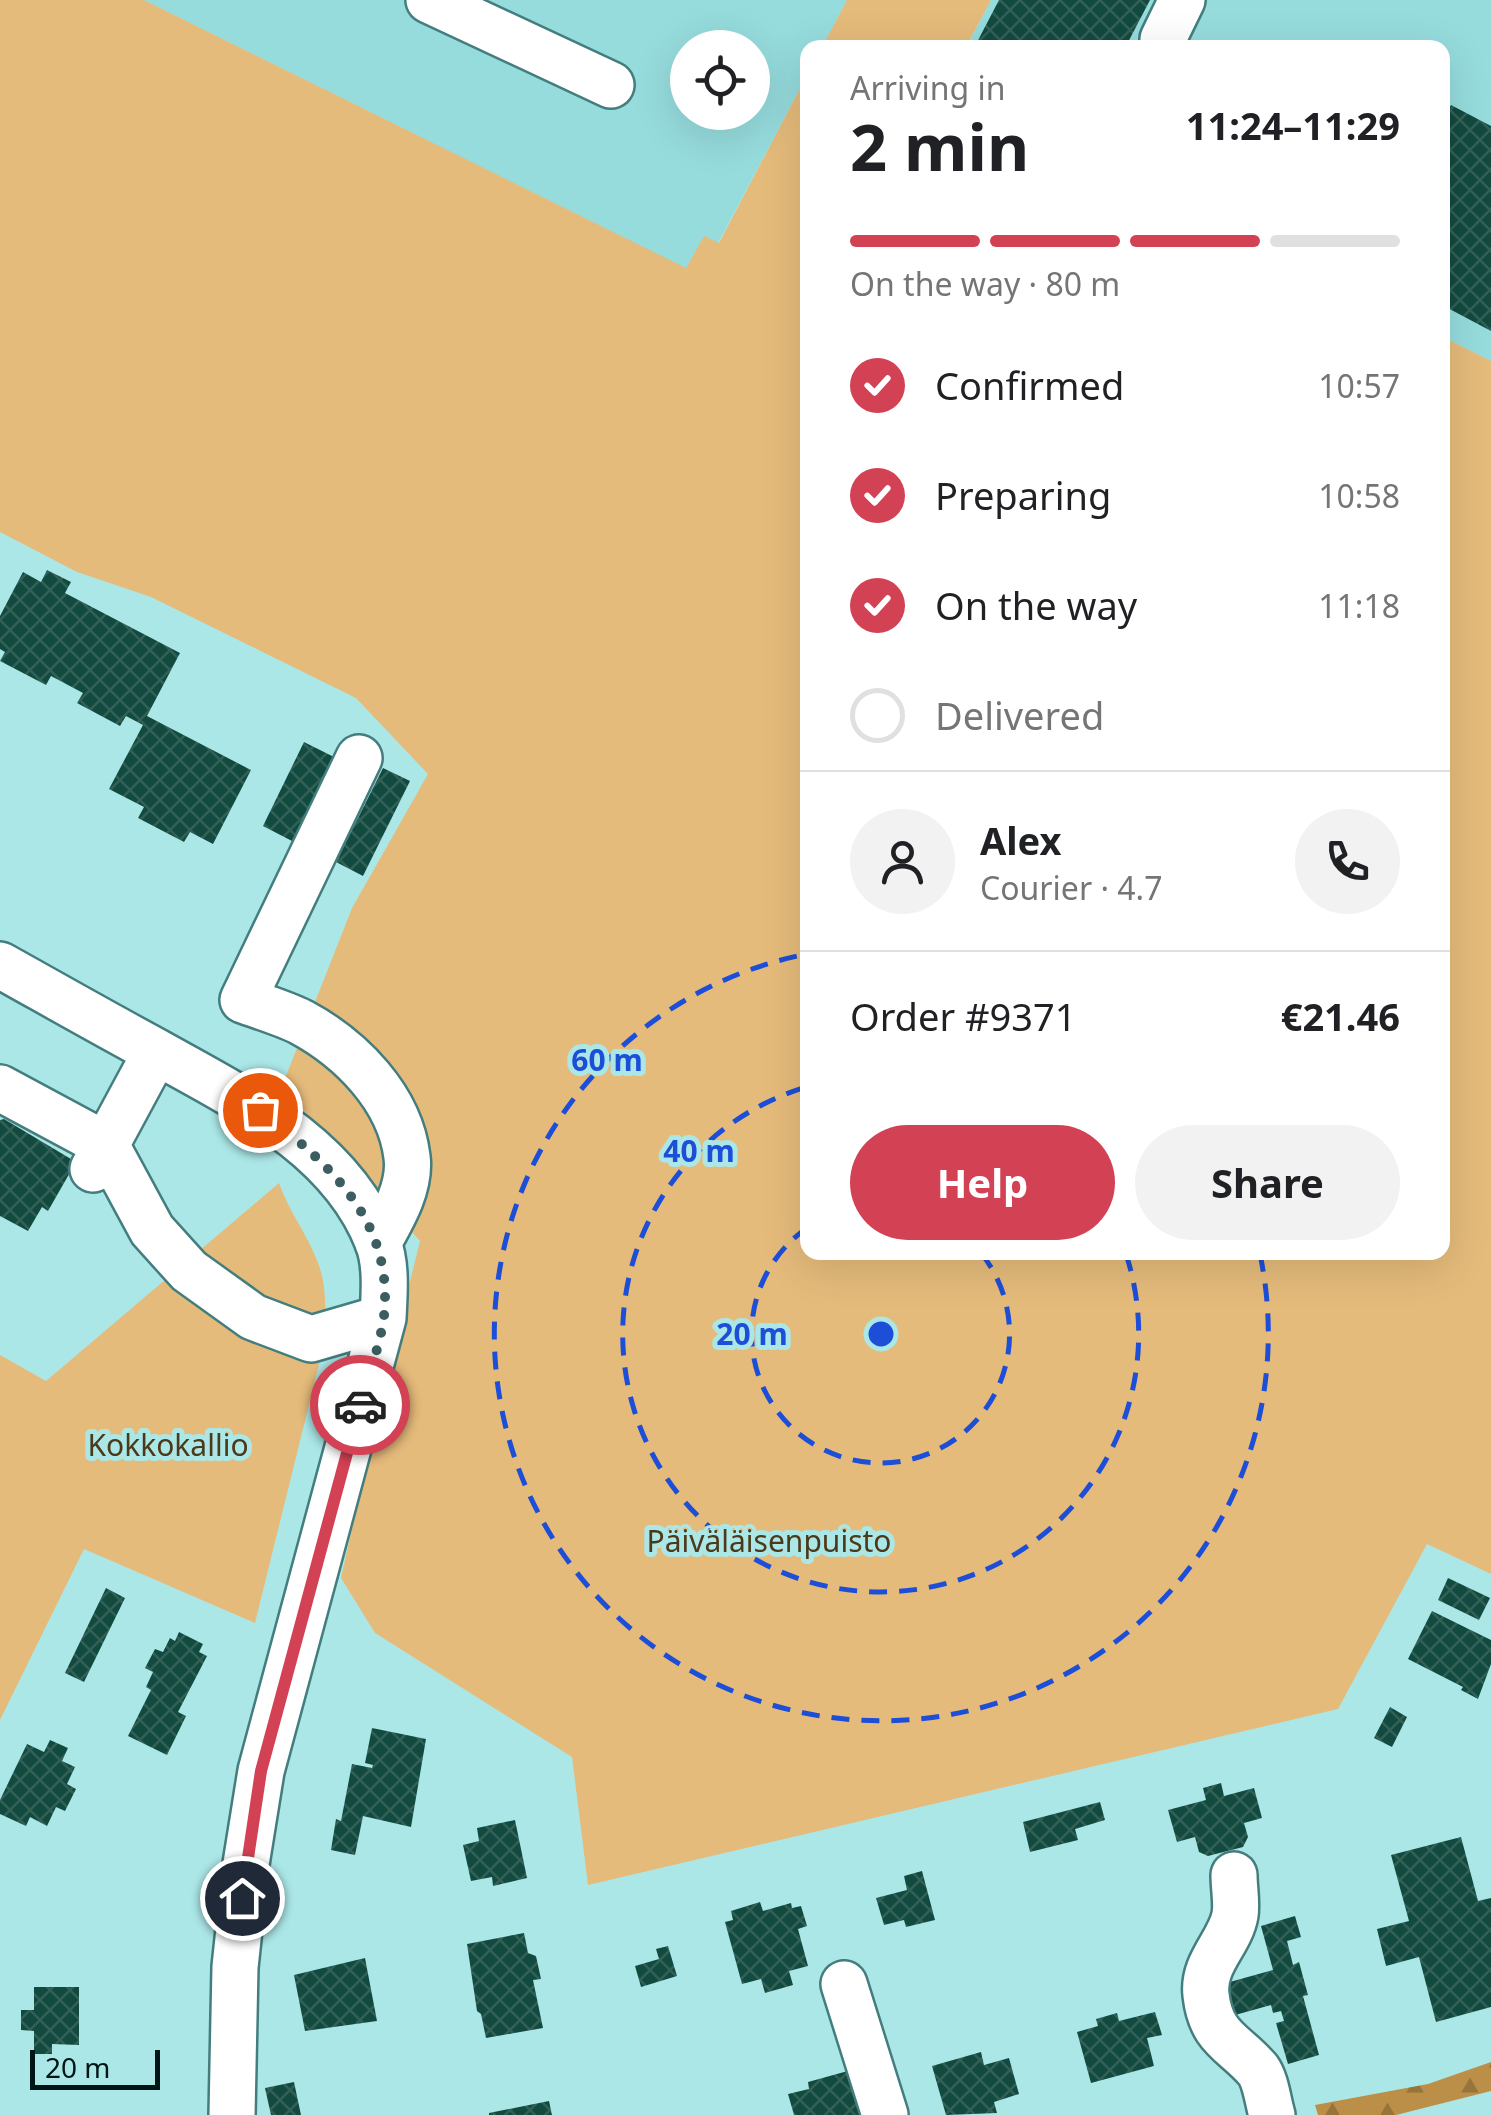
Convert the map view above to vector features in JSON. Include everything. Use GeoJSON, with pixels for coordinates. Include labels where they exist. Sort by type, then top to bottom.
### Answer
{"type":"FeatureCollection","features":[{"type":"Feature","properties":{"kind":"street"},"geometry":{"type":"LineString","coordinates":[[429,0],[610,85]]}},
{"type":"Feature","properties":{"kind":"street"},"geometry":{"type":"LineString","coordinates":[[359,758],[244,1000],[301,1022],[370,1076],[390,1105],[408,1158],[399,1205],[378,1243]]}},
{"type":"Feature","properties":{"kind":"street"},"geometry":{"type":"LineString","coordinates":[[0,965],[260,1110],[310,1150],[347,1188],[378,1243],[384,1278],[384,1318],[261,1771],[235,1967],[232,2115]]}},
{"type":"Feature","properties":{"kind":"street"},"geometry":{"type":"LineString","coordinates":[[98,1159],[156,1052]]}},
{"type":"Feature","properties":{"kind":"street"},"geometry":{"type":"LineString","coordinates":[[0,1088],[98,1159],[189,1271],[253,1317],[310,1339],[384,1318]]}},
{"type":"Feature","properties":{"kind":"street"},"geometry":{"type":"LineString","coordinates":[[1234,1876],[1236,1914],[1213,1956],[1205,1990],[1210,2018],[1232,2048],[1260,2072],[1272,2115]]}},
{"type":"Feature","properties":{"kind":"street"},"geometry":{"type":"LineString","coordinates":[[844,1984],[885,2115]]}},
{"type":"Feature","properties":{"kind":"shaded area"},"geometry":{"type":"Polygon","coordinates":[[[144,0],[847,0],[826,40],[800,40],[800,88],[718,243],[686,269],[144,0]]]}},
{"type":"Feature","properties":{"kind":"shaded area"},"geometry":{"type":"Polygon","coordinates":[[[991,0],[1491,0],[1491,361],[1450,340],[1450,40],[970,40],[991,0]]]}},
{"type":"Feature","properties":{"kind":"green space","name":"Päiväläisenpuisto"},"geometry":{"type":"Polygon","coordinates":[[[0,0],[144,0],[686,268],[704,236],[719,243],[800,88],[800,1260],[1450,1260],[1450,340],[1491,361],[1491,1574],[1427,1544],[1338,1709],[588,1885],[572,1757],[375,1633],[341,1578],[420,1241],[282,1086],[352,908],[428,774],[356,698],[151,597],[77,572],[0,532],[0,0]]]}},
{"type":"Feature","properties":{"kind":"green space"},"geometry":{"type":"Polygon","coordinates":[[[847,0],[991,0],[970,40],[826,40],[847,0]]]}},
{"type":"Feature","properties":{"kind":"green space","name":"Kokkokallio"},"geometry":{"type":"Polygon","coordinates":[[[279,1183],[321,1273],[324,1344],[255,1623],[84,1549],[0,1720],[0,1355],[46,1381],[279,1183]]]}},
{"type":"Feature","properties":{"kind":"green space"},"geometry":{"type":"Polygon","coordinates":[[[1491,2062],[1491,2091],[1396,2115],[1318,2115],[1315,2105],[1428,2084],[1491,2062]]]}},
{"type":"Feature","properties":{"kind":"building"},"geometry":{"type":"Polygon","coordinates":[[[999,0],[1150,0],[1129,40],[978,40],[999,0]]]}},
{"type":"Feature","properties":{"kind":"building"},"geometry":{"type":"Polygon","coordinates":[[[1450,107],[1491,126],[1491,331],[1450,309],[1450,107]]]}},
{"type":"Feature","properties":{"kind":"building"},"geometry":{"type":"Polygon","coordinates":[[[47,570],[71,582],[65,593],[180,653],[147,716],[251,770],[213,844],[190,832],[184,842],[138,818],[144,807],[109,789],[143,725],[126,716],[120,726],[77,703],[83,693],[51,676],[46,685],[0,661],[5,652],[0,649],[0,616],[23,572],[41,582],[47,570]]]}},
{"type":"Feature","properties":{"kind":"building"},"geometry":{"type":"Polygon","coordinates":[[[304,742],[334,757],[292,841],[263,826],[304,742]]]}},
{"type":"Feature","properties":{"kind":"building"},"geometry":{"type":"Polygon","coordinates":[[[383,768],[410,781],[363,876],[336,862],[383,768]]]}},
{"type":"Feature","properties":{"kind":"building"},"geometry":{"type":"Polygon","coordinates":[[[0,1120],[76,1162],[48,1211],[42,1207],[28,1231],[0,1216],[0,1120]]]}},
{"type":"Feature","properties":{"kind":"building"},"geometry":{"type":"Polygon","coordinates":[[[1448,1578],[1490,1598],[1479,1620],[1438,1600],[1448,1578]]]}},
{"type":"Feature","properties":{"kind":"building"},"geometry":{"type":"Polygon","coordinates":[[[106,1588],[125,1598],[84,1682],[65,1673],[106,1588]]]}},
{"type":"Feature","properties":{"kind":"building"},"geometry":{"type":"Polygon","coordinates":[[[1432,1611],[1491,1640],[1491,1664],[1478,1699],[1408,1659],[1432,1611]]]}},
{"type":"Feature","properties":{"kind":"building"},"geometry":{"type":"Polygon","coordinates":[[[179,1632],[203,1644],[199,1652],[207,1656],[178,1712],[186,1716],[167,1755],[128,1736],[151,1690],[146,1687],[153,1672],[145,1668],[155,1649],[163,1652],[170,1638],[175,1641],[179,1632]]]}},
{"type":"Feature","properties":{"kind":"building"},"geometry":{"type":"Polygon","coordinates":[[[1390,1707],[1407,1717],[1392,1747],[1374,1738],[1390,1707]]]}},
{"type":"Feature","properties":{"kind":"building"},"geometry":{"type":"Polygon","coordinates":[[[372,1728],[426,1739],[411,1827],[363,1816],[355,1855],[331,1850],[352,1764],[372,1768],[373,1765],[365,1763],[372,1728]]]}},
{"type":"Feature","properties":{"kind":"building"},"geometry":{"type":"Polygon","coordinates":[[[50,1740],[68,1748],[62,1761],[75,1767],[67,1784],[76,1789],[65,1811],[56,1807],[47,1826],[30,1817],[26,1826],[0,1814],[0,1800],[27,1744],[44,1752],[50,1740]]]}},
{"type":"Feature","properties":{"kind":"building"},"geometry":{"type":"Polygon","coordinates":[[[1221,1783],[1224,1796],[1254,1788],[1262,1818],[1244,1823],[1248,1837],[1243,1847],[1208,1856],[1199,1852],[1195,1837],[1177,1842],[1168,1810],[1206,1800],[1203,1788],[1221,1783]]]}},
{"type":"Feature","properties":{"kind":"building"},"geometry":{"type":"Polygon","coordinates":[[[1100,1802],[1105,1820],[1075,1829],[1078,1840],[1030,1852],[1023,1822],[1100,1802]]]}},
{"type":"Feature","properties":{"kind":"building"},"geometry":{"type":"Polygon","coordinates":[[[515,1820],[527,1878],[493,1886],[492,1877],[471,1881],[463,1845],[479,1841],[477,1828],[515,1820]]]}},
{"type":"Feature","properties":{"kind":"building"},"geometry":{"type":"Polygon","coordinates":[[[1461,1837],[1478,1901],[1491,1898],[1491,2007],[1436,2022],[1419,1957],[1386,1966],[1377,1929],[1409,1921],[1391,1855],[1461,1837]]]}},
{"type":"Feature","properties":{"kind":"building"},"geometry":{"type":"Polygon","coordinates":[[[922,1871],[935,1920],[906,1927],[904,1920],[884,1925],[876,1898],[907,1890],[904,1876],[922,1871]]]}},
{"type":"Feature","properties":{"kind":"building"},"geometry":{"type":"Polygon","coordinates":[[[760,1902],[763,1911],[791,1903],[792,1908],[801,1906],[807,1926],[798,1929],[808,1966],[789,1971],[793,1985],[765,1993],[761,1979],[742,1984],[725,1922],[733,1920],[731,1911],[760,1902]]]}},
{"type":"Feature","properties":{"kind":"building"},"geometry":{"type":"Polygon","coordinates":[[[1295,1916],[1301,1937],[1287,1941],[1293,1965],[1299,1962],[1308,1995],[1303,1996],[1319,2055],[1288,2064],[1276,2023],[1284,2021],[1281,2011],[1273,2013],[1271,2005],[1228,2017],[1219,1985],[1273,1970],[1261,1926],[1295,1916]]]}},
{"type":"Feature","properties":{"kind":"building"},"geometry":{"type":"Polygon","coordinates":[[[524,1933],[528,1953],[536,1956],[541,1979],[533,1980],[543,2028],[486,2038],[477,2011],[467,1944],[524,1933]]]}},
{"type":"Feature","properties":{"kind":"building"},"geometry":{"type":"Polygon","coordinates":[[[668,1946],[677,1976],[641,1987],[635,1966],[659,1959],[656,1949],[668,1946]]]}},
{"type":"Feature","properties":{"kind":"building"},"geometry":{"type":"Polygon","coordinates":[[[365,1958],[377,2021],[305,2031],[294,1975],[365,1958]]]}},
{"type":"Feature","properties":{"kind":"building"},"geometry":{"type":"Polygon","coordinates":[[[34,1987],[79,1987],[79,2045],[52,2044],[52,2054],[34,2054],[34,2031],[21,2030],[21,2010],[34,2010],[34,1987]]]}},
{"type":"Feature","properties":{"kind":"building"},"geometry":{"type":"Polygon","coordinates":[[[1155,2012],[1162,2035],[1147,2038],[1154,2066],[1091,2083],[1077,2032],[1098,2026],[1096,2019],[1117,2013],[1119,2021],[1155,2012]]]}},
{"type":"Feature","properties":{"kind":"building"},"geometry":{"type":"Polygon","coordinates":[[[981,2052],[984,2065],[1009,2058],[1019,2094],[994,2102],[997,2113],[946,2115],[932,2066],[981,2052]]]}},
{"type":"Feature","properties":{"kind":"building"},"geometry":{"type":"Polygon","coordinates":[[[855,2069],[868,2115],[794,2115],[788,2094],[809,2089],[808,2082],[855,2069]]]}},
{"type":"Feature","properties":{"kind":"building"},"geometry":{"type":"Polygon","coordinates":[[[294,2082],[301,2115],[271,2115],[265,2088],[294,2082]]]}},
{"type":"Feature","properties":{"kind":"building"},"geometry":{"type":"Polygon","coordinates":[[[549,2101],[552,2115],[489,2115],[489,2113],[549,2101]]]}},
{"type":"Feature","properties":{"kind":"way so far"},"geometry":{"type":"LineString","coordinates":[[260,1110],[310,1150],[347,1188],[378,1243],[384,1278],[384,1318],[360,1405]]}},
{"type":"Feature","properties":{"kind":"route"},"geometry":{"type":"LineString","coordinates":[[242,1898],[261,1771],[360,1405]]}}]}
